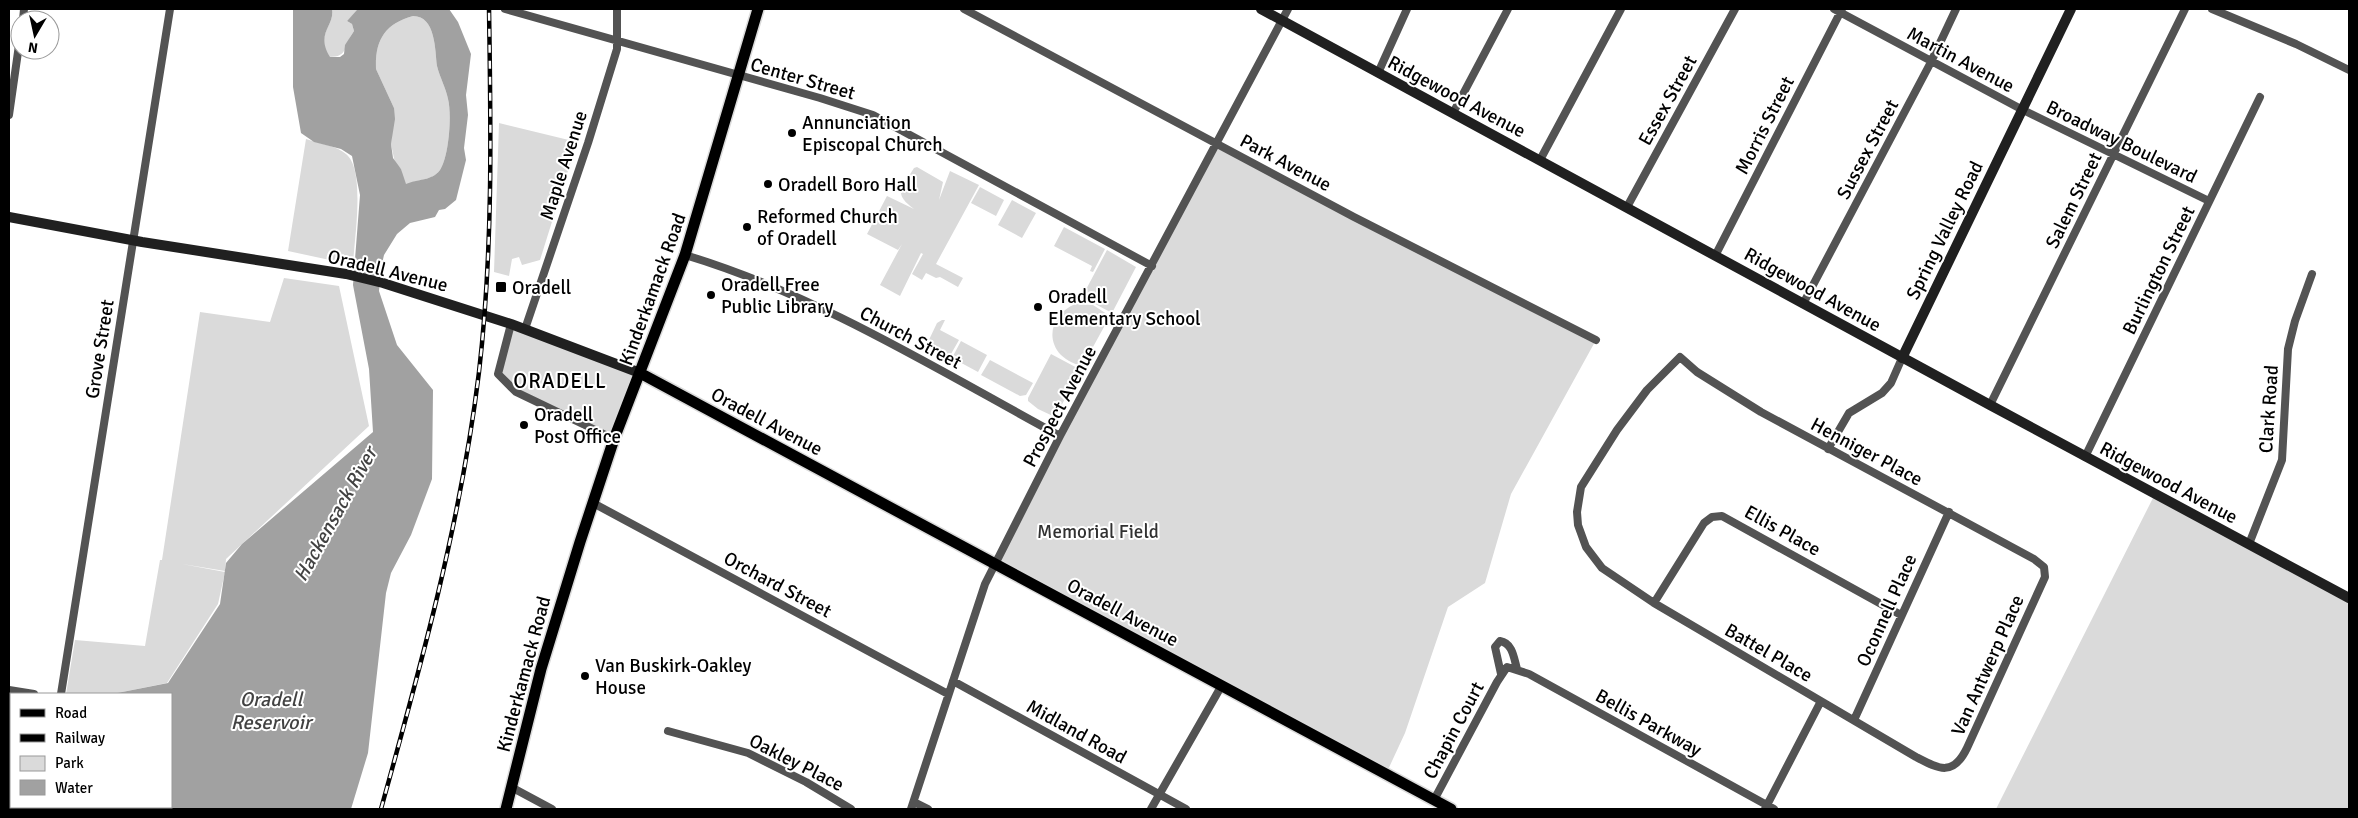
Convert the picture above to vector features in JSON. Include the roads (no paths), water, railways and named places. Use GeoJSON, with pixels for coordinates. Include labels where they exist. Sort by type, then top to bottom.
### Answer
{"type":"FeatureCollection","features":[{"type":"Feature","properties":{"kind":"main road","name":"Kinderkamack Road"},"geometry":{"type":"LineString","coordinates":[[506,809],[544,660],[592,503],[614,439],[685,255],[758,9]]}},
{"type":"Feature","properties":{"kind":"main road","name":"Oradell Avenue"},"geometry":{"type":"LineString","coordinates":[[640,373],[1451,809]]}},
{"type":"Feature","properties":{"kind":"street","name":"Grove Street"},"geometry":{"type":"LineString","coordinates":[[61,693],[170,9]]}},
{"type":"Feature","properties":{"kind":"street","name":"Center Street"},"geometry":{"type":"LineString","coordinates":[[505,9],[820,98],[873,115],[1152,266]]}},
{"type":"Feature","properties":{"kind":"street","name":"Maple Avenue"},"geometry":{"type":"LineString","coordinates":[[525,329],[588,143],[617,49],[617,9]]}},
{"type":"Feature","properties":{"kind":"street","name":"Park Avenue"},"geometry":{"type":"LineString","coordinates":[[964,9],[1216,144],[1596,340]]}},
{"type":"Feature","properties":{"kind":"street","name":"Ridgewood Avenue"},"geometry":{"type":"LineString","coordinates":[[1261,9],[1902,358],[2349,598]]}},
{"type":"Feature","properties":{"kind":"street","name":"Prospect Avenue"},"geometry":{"type":"LineString","coordinates":[[913,806],[985,584],[1060,436],[1288,9]]}},
{"type":"Feature","properties":{"kind":"street"},"geometry":{"type":"LineString","coordinates":[[1378,73],[1408,9]]}},
{"type":"Feature","properties":{"kind":"street"},"geometry":{"type":"LineString","coordinates":[[1453,113],[1508,9]]}},
{"type":"Feature","properties":{"kind":"street"},"geometry":{"type":"LineString","coordinates":[[1540,160],[1621,9]]}},
{"type":"Feature","properties":{"kind":"street","name":"Essex Street"},"geometry":{"type":"LineString","coordinates":[[1627,207],[1735,9]]}},
{"type":"Feature","properties":{"kind":"street","name":"Sussex Street"},"geometry":{"type":"LineString","coordinates":[[1803,304],[1931,62],[1956,9]]}},
{"type":"Feature","properties":{"kind":"street","name":"Spring Valley Road"},"geometry":{"type":"LineString","coordinates":[[1828,449],[1849,413],[1872,401],[1891,383],[2021,109],[2071,9]]}},
{"type":"Feature","properties":{"kind":"street","name":"Salem Street"},"geometry":{"type":"LineString","coordinates":[[1990,405],[2185,9]]}},
{"type":"Feature","properties":{"kind":"street"},"geometry":{"type":"LineString","coordinates":[[2212,9],[2296,44],[2349,70]]}},
{"type":"Feature","properties":{"kind":"street","name":"Martin Avenue"},"geometry":{"type":"LineString","coordinates":[[1838,10],[2021,109]]}},
{"type":"Feature","properties":{"kind":"street","name":"Morris Street"},"geometry":{"type":"LineString","coordinates":[[1715,256],[1838,10]]}},
{"type":"Feature","properties":{"kind":"street"},"geometry":{"type":"LineString","coordinates":[[9,115],[17,60]]}},
{"type":"Feature","properties":{"kind":"street","name":"Burlington Street"},"geometry":{"type":"LineString","coordinates":[[2085,457],[2260,97]]}},
{"type":"Feature","properties":{"kind":"street","name":"Broadway Boulevard"},"geometry":{"type":"LineString","coordinates":[[2021,109],[2209,201]]}},
{"type":"Feature","properties":{"kind":"street","name":"Oradell Avenue"},"geometry":{"type":"LineString","coordinates":[[9,217],[133,240],[346,274],[384,283],[511,324],[640,373]]}},
{"type":"Feature","properties":{"kind":"street","name":"Church Street"},"geometry":{"type":"LineString","coordinates":[[685,255],[731,269],[804,299],[1060,436]]}},
{"type":"Feature","properties":{"kind":"street","name":"Clark Road"},"geometry":{"type":"LineString","coordinates":[[2249,544],[2282,460],[2288,349],[2295,321],[2312,274]]}},
{"type":"Feature","properties":{"kind":"street"},"geometry":{"type":"LineString","coordinates":[[511,324],[498,374],[516,392],[614,439]]}},
{"type":"Feature","properties":{"kind":"street","name":"Henniger Place"},"geometry":{"type":"LineString","coordinates":[[1680,357],[1698,372],[1737,397],[1828,449],[2034,559],[2044,567]]}},
{"type":"Feature","properties":{"kind":"street","name":"Battel Place"},"geometry":{"type":"LineString","coordinates":[[1680,357],[1647,390],[1617,430],[1582,487],[1577,512],[1578,525],[1586,547],[1593,558],[1608,574],[1654,603],[1935,766],[1948,768]]}},
{"type":"Feature","properties":{"kind":"street","name":"Orchard Street"},"geometry":{"type":"LineString","coordinates":[[592,503],[948,694]]}},
{"type":"Feature","properties":{"kind":"street","name":"Oconnell Place"},"geometry":{"type":"LineString","coordinates":[[1854,720],[1948,512]]}},
{"type":"Feature","properties":{"kind":"street","name":"Ellis Place"},"geometry":{"type":"LineString","coordinates":[[1654,603],[1704,523],[1712,516],[1722,516],[1901,615]]}},
{"type":"Feature","properties":{"kind":"street","name":"Van Antwerp Place"},"geometry":{"type":"LineString","coordinates":[[1948,768],[1956,765],[1962,759],[2045,577],[2044,567]]}},
{"type":"Feature","properties":{"kind":"street","name":"Chapin Court"},"geometry":{"type":"LineString","coordinates":[[1501,674],[1495,647],[1500,642],[1506,643],[1511,648],[1517,669]]}},
{"type":"Feature","properties":{"kind":"street","name":"Bellis Parkway"},"geometry":{"type":"LineString","coordinates":[[1507,667],[1517,669],[1769,808]]}},
{"type":"Feature","properties":{"kind":"street","name":"Chapin Court"},"geometry":{"type":"LineString","coordinates":[[1434,800],[1501,674],[1507,667]]}},
{"type":"Feature","properties":{"kind":"street","name":"Midland Road"},"geometry":{"type":"LineString","coordinates":[[953,680],[1186,809]]}},
{"type":"Feature","properties":{"kind":"street"},"geometry":{"type":"LineString","coordinates":[[1151,809],[1222,685]]}},
{"type":"Feature","properties":{"kind":"street"},"geometry":{"type":"LineString","coordinates":[[9,690],[28,693]]}},
{"type":"Feature","properties":{"kind":"street"},"geometry":{"type":"LineString","coordinates":[[1769,808],[1821,701]]}},
{"type":"Feature","properties":{"kind":"street","name":"Oakley Place"},"geometry":{"type":"LineString","coordinates":[[668,731],[748,753],[798,778],[851,809]]}},
{"type":"Feature","properties":{"kind":"street"},"geometry":{"type":"LineString","coordinates":[[511,786],[552,809]]}},
{"type":"Feature","properties":{"kind":"street"},"geometry":{"type":"LineString","coordinates":[[913,806],[928,809]]}},
{"type":"Feature","properties":{"kind":"water"},"geometry":{"type":"Polygon","coordinates":[[[293,9],[332,9],[331,20],[326,30],[324,42],[330,57],[340,57],[344,54],[345,45],[354,31],[352,24],[347,21],[357,10],[449,9],[458,22],[471,54],[466,95],[468,115],[464,148],[466,160],[456,200],[445,209],[439,210],[435,217],[410,223],[397,234],[384,255],[379,291],[397,345],[433,390],[432,479],[411,535],[391,573],[386,593],[368,753],[351,809],[20,809],[172,808],[172,693],[117,693],[168,683],[220,604],[226,563],[242,544],[373,432],[369,369],[353,285],[360,195],[352,156],[341,149],[314,142],[301,133],[293,87],[293,9]],[[413,16],[403,19],[388,29],[383,35],[377,50],[376,69],[394,108],[395,119],[391,144],[393,158],[401,169],[406,184],[437,174],[446,156],[449,135],[450,115],[446,91],[437,66],[433,35],[426,22],[421,18],[413,16]]]}},
{"type":"Feature","properties":{"kind":"railway"},"geometry":{"type":"LineString","coordinates":[[381,809],[425,647],[451,538],[462,483],[479,372],[484,327],[489,236],[489,9]]}},
{"type":"Feature","properties":{"kind":"place","name":"Annunciation Episcopal Church"},"geometry":{"type":"Point","coordinates":[792,133]}},
{"type":"Feature","properties":{"kind":"place","name":"Oradell Boro Hall"},"geometry":{"type":"Point","coordinates":[768,184]}},
{"type":"Feature","properties":{"kind":"place","name":"Reformed Church of Oradell"},"geometry":{"type":"Point","coordinates":[747,227]}},
{"type":"Feature","properties":{"kind":"place","name":"Oradell"},"geometry":{"type":"Point","coordinates":[501,287]}},
{"type":"Feature","properties":{"kind":"place","name":"Oradell Free Public Library"},"geometry":{"type":"Point","coordinates":[711,295]}},
{"type":"Feature","properties":{"kind":"place","name":"Oradell Elementary School"},"geometry":{"type":"Point","coordinates":[1038,307]}},
{"type":"Feature","properties":{"kind":"place","name":"Oradell Post Office"},"geometry":{"type":"Point","coordinates":[524,425]}},
{"type":"Feature","properties":{"kind":"place","name":"Van Buskirk-Oakley House"},"geometry":{"type":"Point","coordinates":[585,676]}},
{"type":"Feature","properties":{"kind":"district","name":"ORADELL"},"geometry":{"type":"Point","coordinates":[560,381]}},
{"type":"Feature","properties":{"kind":"water label","name":"Hackensack River"},"geometry":{"type":"Point","coordinates":[335,514]}},
{"type":"Feature","properties":{"kind":"water label","name":"Oradell Reservoir"},"geometry":{"type":"Point","coordinates":[271,710]}},
{"type":"Feature","properties":{"kind":"park label","name":"Memorial Field"},"geometry":{"type":"Point","coordinates":[1098,531]}}]}
